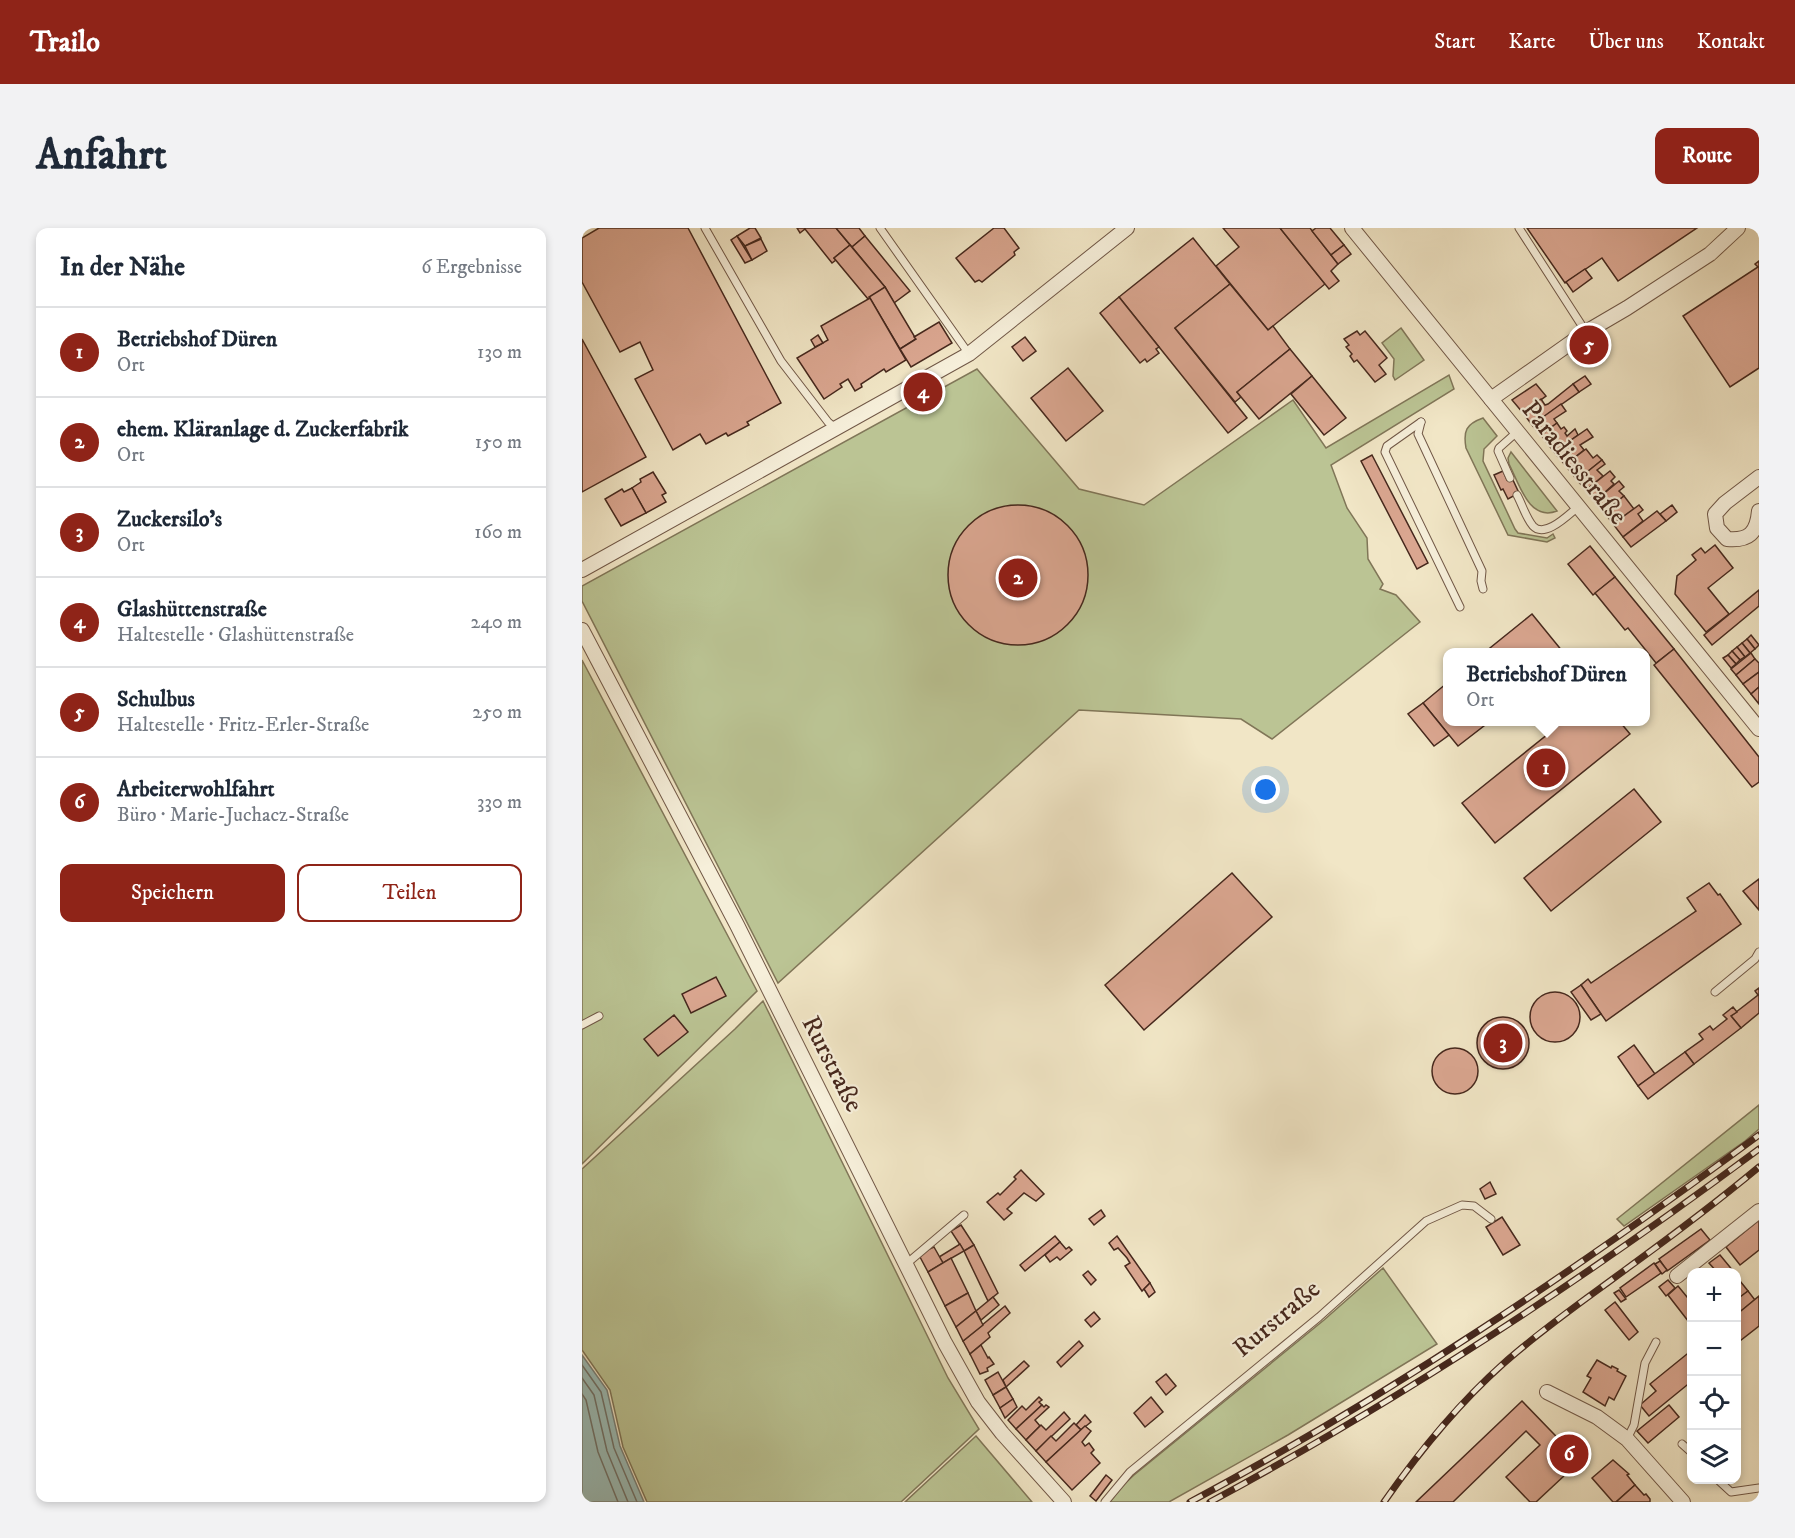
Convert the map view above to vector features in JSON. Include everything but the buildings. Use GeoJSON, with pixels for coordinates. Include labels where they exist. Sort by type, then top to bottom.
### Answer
{"type":"FeatureCollection","features":[{"type":"Feature","properties":{"kind":"street"},"geometry":{"type":"LineString","coordinates":[[582,570],[969,354],[1126,228]]}},
{"type":"Feature","properties":{"kind":"street","name":"Paradiesstraße"},"geometry":{"type":"LineString","coordinates":[[1352,228],[1759,729]]}},
{"type":"Feature","properties":{"kind":"street"},"geometry":{"type":"LineString","coordinates":[[1491,399],[1586,332],[1710,254],[1738,228]]}},
{"type":"Feature","properties":{"kind":"street"},"geometry":{"type":"LineString","coordinates":[[1759,477],[1725,503],[1715,514],[1717,528],[1727,539],[1744,538],[1757,529],[1759,511]]}},
{"type":"Feature","properties":{"kind":"street","name":"Rurstraße"},"geometry":{"type":"LineString","coordinates":[[582,630],[736,925],[945,1343],[978,1402],[1002,1433],[1064,1502]]}},
{"type":"Feature","properties":{"kind":"street"},"geometry":{"type":"LineString","coordinates":[[1677,1275],[1759,1211]]}},
{"type":"Feature","properties":{"kind":"street"},"geometry":{"type":"LineString","coordinates":[[1547,1392],[1597,1417],[1627,1439],[1683,1502]]}},
{"type":"Feature","properties":{"kind":"lane"},"geometry":{"type":"LineString","coordinates":[[705,228],[781,362],[822,415],[835,428]]}},
{"type":"Feature","properties":{"kind":"lane"},"geometry":{"type":"LineString","coordinates":[[880,228],[969,354]]}},
{"type":"Feature","properties":{"kind":"lane"},"geometry":{"type":"LineString","coordinates":[[1520,228],[1586,332]]}},
{"type":"Feature","properties":{"kind":"lane"},"geometry":{"type":"LineString","coordinates":[[1460,607],[1385,452],[1387,446],[1421,422],[1418,434],[1482,571],[1483,590]]}},
{"type":"Feature","properties":{"kind":"lane"},"geometry":{"type":"LineString","coordinates":[[1510,478],[1498,451],[1518,431]]}},
{"type":"Feature","properties":{"kind":"lane"},"geometry":{"type":"LineString","coordinates":[[1517,495],[1534,526],[1539,529],[1551,528],[1578,507]]}},
{"type":"Feature","properties":{"kind":"lane"},"geometry":{"type":"LineString","coordinates":[[1715,992],[1755,959],[1759,952]]}},
{"type":"Feature","properties":{"kind":"lane"},"geometry":{"type":"LineString","coordinates":[[582,1025],[599,1016]]}},
{"type":"Feature","properties":{"kind":"lane","name":"Rurstraße"},"geometry":{"type":"LineString","coordinates":[[1105,1502],[1130,1472],[1319,1317],[1425,1221],[1462,1205],[1474,1206],[1491,1218]]}},
{"type":"Feature","properties":{"kind":"lane"},"geometry":{"type":"LineString","coordinates":[[905,1265],[964,1215]]}},
{"type":"Feature","properties":{"kind":"lane"},"geometry":{"type":"LineString","coordinates":[[1627,1439],[1634,1425],[1645,1363],[1656,1342]]}},
{"type":"Feature","properties":{"kind":"lane"},"geometry":{"type":"LineString","coordinates":[[1682,1444],[1687,1448]]}},
{"type":"Feature","properties":{"kind":"lane"},"geometry":{"type":"LineString","coordinates":[[1723,1484],[1731,1492],[1759,1488]]}},
{"type":"Feature","properties":{"kind":"green space"},"geometry":{"type":"Polygon","coordinates":[[[1401,328],[1424,360],[1395,380],[1393,376],[1394,359],[1382,343],[1401,328]]]}},
{"type":"Feature","properties":{"kind":"green space"},"geometry":{"type":"Polygon","coordinates":[[[977,369],[1079,489],[1144,505],[1293,400],[1326,448],[1449,375],[1454,389],[1331,465],[1347,508],[1367,538],[1368,559],[1383,584],[1380,589],[1396,595],[1420,622],[1272,739],[1241,719],[1079,710],[778,983],[582,601],[582,586],[977,369]]]}},
{"type":"Feature","properties":{"kind":"green space"},"geometry":{"type":"Polygon","coordinates":[[[1483,418],[1497,436],[1484,449],[1483,461],[1515,529],[1518,533],[1547,538],[1553,534],[1555,538],[1547,542],[1508,535],[1466,448],[1467,429],[1483,418]]]}},
{"type":"Feature","properties":{"kind":"green space"},"geometry":{"type":"Polygon","coordinates":[[[1511,452],[1557,511],[1547,513],[1539,511],[1526,499],[1509,464],[1508,458],[1511,452]]]}},
{"type":"Feature","properties":{"kind":"green space"},"geometry":{"type":"Polygon","coordinates":[[[582,660],[757,991],[582,1164],[582,660]]]}},
{"type":"Feature","properties":{"kind":"green space"},"geometry":{"type":"Polygon","coordinates":[[[763,1001],[948,1378],[979,1429],[901,1502],[647,1502],[623,1447],[610,1390],[582,1350],[582,1169],[763,1001]]]}},
{"type":"Feature","properties":{"kind":"green space"},"geometry":{"type":"Polygon","coordinates":[[[1759,1105],[1759,1129],[1745,1141],[1624,1226],[1617,1219],[1759,1105]]]}},
{"type":"Feature","properties":{"kind":"green space"},"geometry":{"type":"Polygon","coordinates":[[[1383,1268],[1437,1344],[1288,1435],[1169,1502],[1110,1502],[1119,1489],[1134,1475],[1324,1320],[1383,1268]]]}},
{"type":"Feature","properties":{"kind":"green space"},"geometry":{"type":"Polygon","coordinates":[[[976,1436],[1032,1502],[905,1502],[976,1436]]]}},
{"type":"Feature","properties":{"kind":"water"},"geometry":{"type":"Polygon","coordinates":[[[582,1355],[607,1390],[620,1446],[644,1502],[582,1502],[582,1355]]]}},
{"type":"Feature","properties":{"kind":"railway"},"geometry":{"type":"LineString","coordinates":[[1190,1502],[1338,1418],[1481,1329],[1621,1234],[1759,1135]]}},
{"type":"Feature","properties":{"kind":"railway"},"geometry":{"type":"LineString","coordinates":[[1210,1502],[1352,1422],[1491,1336],[1626,1245],[1759,1149]]}},
{"type":"Feature","properties":{"kind":"railway"},"geometry":{"type":"LineString","coordinates":[[1384,1502],[1439,1430],[1503,1364],[1549,1326],[1678,1231],[1759,1167]]}},
{"type":"Feature","properties":{"kind":"place","name":"Schulbus"},"geometry":{"type":"Point","coordinates":[1589,345]}},
{"type":"Feature","properties":{"kind":"place","name":"Glashüttenstraße"},"geometry":{"type":"Point","coordinates":[923,392]}},
{"type":"Feature","properties":{"kind":"place","name":"ehem. Kläranlage d. Zuckerfabrik"},"geometry":{"type":"Point","coordinates":[1018,578]}},
{"type":"Feature","properties":{"kind":"place","name":"Betriebshof Düren"},"geometry":{"type":"Point","coordinates":[1546,768]}},
{"type":"Feature","properties":{"kind":"place","name":"Zuckersilo's"},"geometry":{"type":"Point","coordinates":[1503,1043]}},
{"type":"Feature","properties":{"kind":"place","name":"Arbeiterwohlfahrt"},"geometry":{"type":"Point","coordinates":[1569,1454]}}]}
